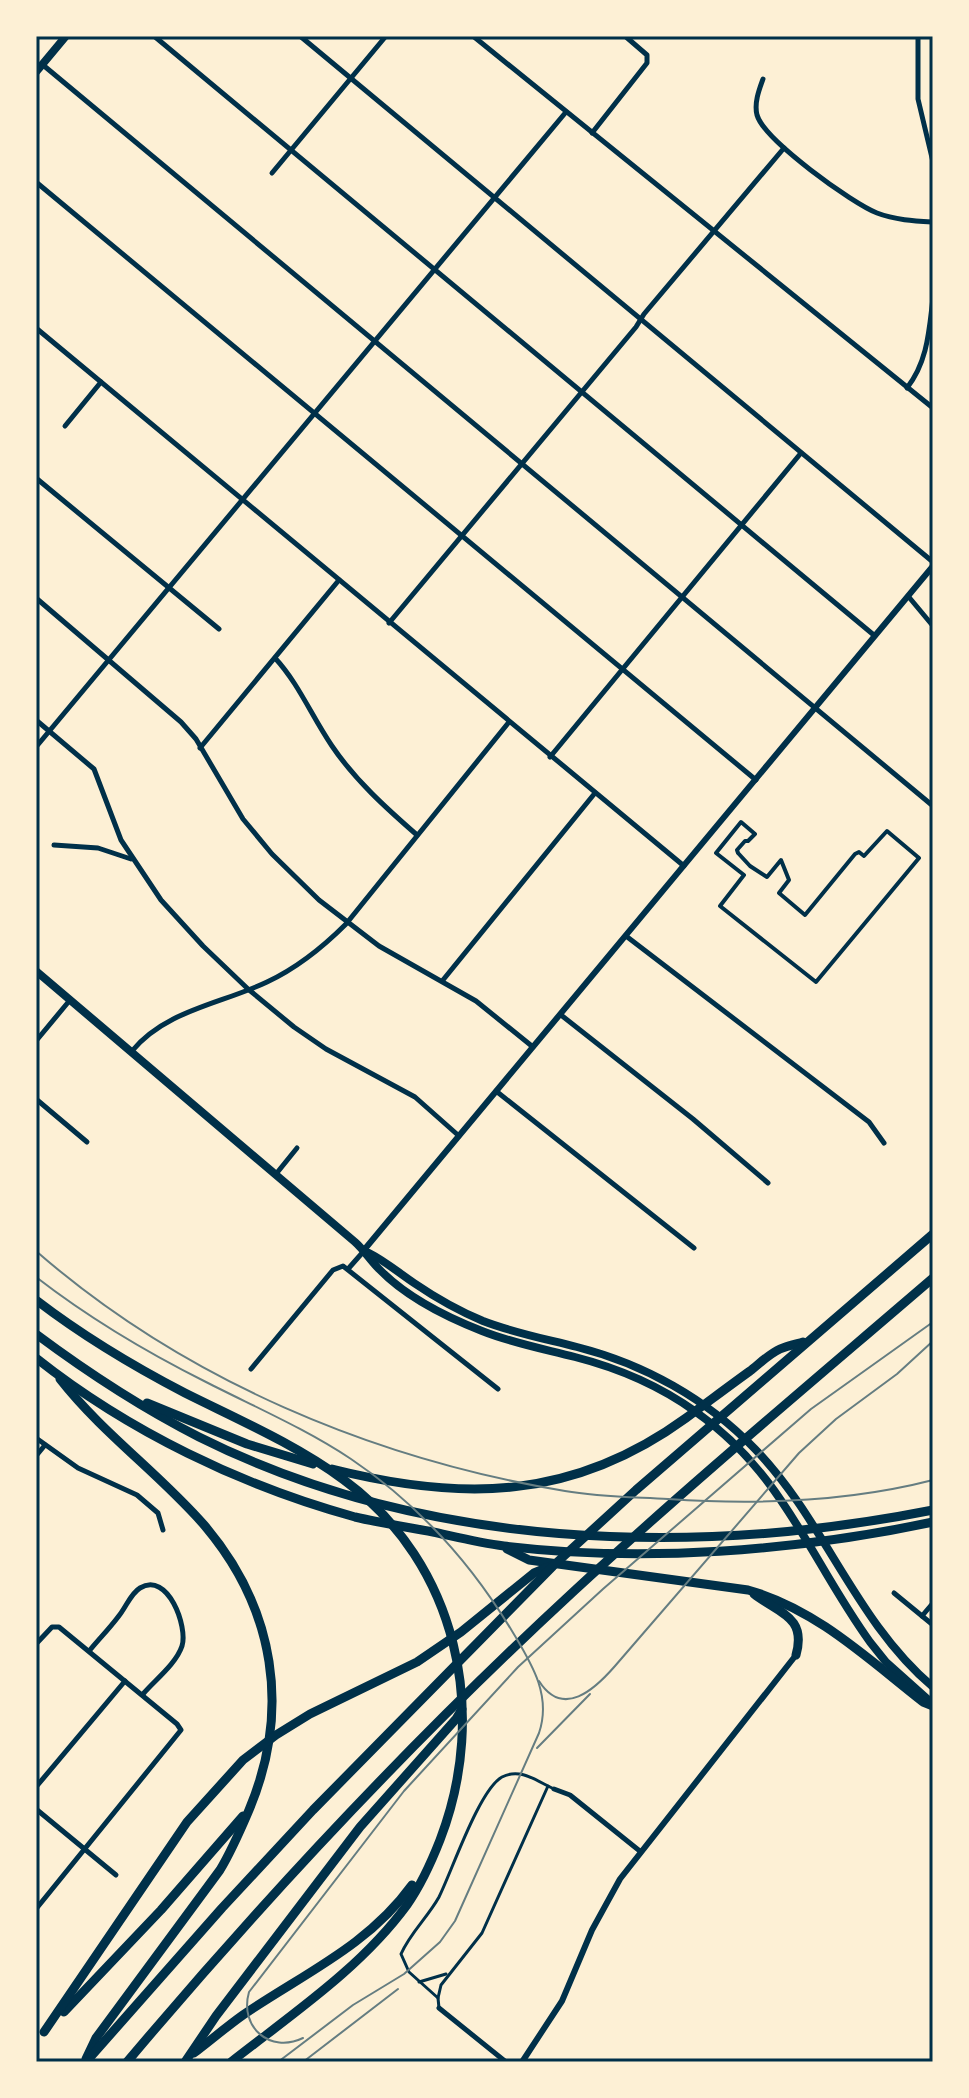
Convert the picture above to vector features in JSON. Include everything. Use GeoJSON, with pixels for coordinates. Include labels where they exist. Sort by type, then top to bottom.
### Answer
{"type":"FeatureCollection","features":[{"type":"Feature","properties":{"kind":"highway"},"geometry":{"type":"LineString","coordinates":[[85,2062],[302,1822],[553,1566],[668,1462],[933,1234]]}},
{"type":"Feature","properties":{"kind":"highway"},"geometry":{"type":"LineString","coordinates":[[127,2062],[302,1866],[476,1686],[573,1592],[714,1466],[933,1278]]}},
{"type":"Feature","properties":{"kind":"highway"},"geometry":{"type":"LineString","coordinates":[[36,1300],[140,1369],[289,1445],[345,1481],[383,1515],[411,1551],[438,1599],[450,1633],[461,1688],[463,1736],[460,1776],[449,1816],[426,1874],[407,1904],[354,1962],[231,2062]]}},
{"type":"Feature","properties":{"kind":"highway"},"geometry":{"type":"LineString","coordinates":[[36,1334],[125,1395],[201,1438],[307,1482],[393,1508],[481,1524],[598,1535],[717,1536],[836,1526],[933,1510]]}},
{"type":"Feature","properties":{"kind":"highway"},"geometry":{"type":"LineString","coordinates":[[125,1395],[271,1453],[361,1477],[465,1491],[537,1485],[597,1467],[670,1429],[778,1350],[807,1341]]}},
{"type":"Feature","properties":{"kind":"highway"},"geometry":{"type":"LineString","coordinates":[[36,1358],[55,1373],[167,1441],[273,1490],[357,1517],[501,1546],[595,1552],[717,1550],[838,1538],[933,1522]]}},
{"type":"Feature","properties":{"kind":"highway"},"geometry":{"type":"LineString","coordinates":[[55,1373],[85,1411],[205,1526],[232,1563],[253,1603],[267,1649],[273,1707],[268,1752],[257,1792],[236,1844],[96,2038],[85,2062]]}},
{"type":"Feature","properties":{"kind":"highway"},"geometry":{"type":"LineString","coordinates":[[501,1546],[529,1560],[748,1590],[775,1598],[809,1614],[923,1702],[933,1705]]}},
{"type":"Feature","properties":{"kind":"highway"},"geometry":{"type":"LineString","coordinates":[[44,2032],[187,1822],[227,1775],[263,1744],[310,1714],[417,1662],[461,1632],[534,1573],[553,1566]]}},
{"type":"Feature","properties":{"kind":"highway"},"geometry":{"type":"LineString","coordinates":[[748,1590],[792,1620],[798,1634],[796,1655]]}},
{"type":"Feature","properties":{"kind":"highway"},"geometry":{"type":"LineString","coordinates":[[186,2060],[360,1827],[456,1719],[476,1686]]}},
{"type":"Feature","properties":{"kind":"highway"},"geometry":{"type":"LineString","coordinates":[[36,2041],[161,1910],[248,1811]]}},
{"type":"Feature","properties":{"kind":"highway"},"geometry":{"type":"LineString","coordinates":[[186,2060],[243,2015],[330,1962],[368,1934],[396,1907],[435,1853]]}},
{"type":"Feature","properties":{"kind":"main road"},"geometry":{"type":"LineString","coordinates":[[39,68],[66,36]]}},
{"type":"Feature","properties":{"kind":"main road"},"geometry":{"type":"LineString","coordinates":[[36,971],[364,1250],[377,1268],[413,1296],[449,1317],[609,1367],[655,1387],[695,1410],[735,1443],[761,1470],[788,1507],[859,1627],[877,1651],[933,1705]]}},
{"type":"Feature","properties":{"kind":"main road"},"geometry":{"type":"LineString","coordinates":[[500,1332],[613,1358],[674,1385],[714,1412],[755,1449],[780,1478],[893,1649],[933,1687]]}},
{"type":"Feature","properties":{"kind":"street"},"geometry":{"type":"LineString","coordinates":[[154,36],[875,636]]}},
{"type":"Feature","properties":{"kind":"street"},"geometry":{"type":"LineString","coordinates":[[300,36],[933,564],[348,1269]]}},
{"type":"Feature","properties":{"kind":"street"},"geometry":{"type":"LineString","coordinates":[[272,173],[386,36]]}},
{"type":"Feature","properties":{"kind":"street"},"geometry":{"type":"LineString","coordinates":[[473,36],[933,408]]}},
{"type":"Feature","properties":{"kind":"street"},"geometry":{"type":"LineString","coordinates":[[592,133],[644,70],[648,58],[625,36]]}},
{"type":"Feature","properties":{"kind":"street"},"geometry":{"type":"LineString","coordinates":[[918,36],[918,99],[933,162]]}},
{"type":"Feature","properties":{"kind":"street"},"geometry":{"type":"LineString","coordinates":[[39,68],[375,342],[933,806]]}},
{"type":"Feature","properties":{"kind":"street"},"geometry":{"type":"LineString","coordinates":[[763,79],[757,96],[757,115],[784,148],[840,192],[868,209],[899,219],[933,222]]}},
{"type":"Feature","properties":{"kind":"street"},"geometry":{"type":"LineString","coordinates":[[36,747],[566,112]]}},
{"type":"Feature","properties":{"kind":"street"},"geometry":{"type":"LineString","coordinates":[[389,623],[784,148]]}},
{"type":"Feature","properties":{"kind":"street"},"geometry":{"type":"LineString","coordinates":[[36,182],[756,780]]}},
{"type":"Feature","properties":{"kind":"street"},"geometry":{"type":"LineString","coordinates":[[907,388],[925,355],[933,298]]}},
{"type":"Feature","properties":{"kind":"street"},"geometry":{"type":"LineString","coordinates":[[36,328],[684,866]]}},
{"type":"Feature","properties":{"kind":"street"},"geometry":{"type":"LineString","coordinates":[[65,426],[101,382]]}},
{"type":"Feature","properties":{"kind":"street"},"geometry":{"type":"LineString","coordinates":[[550,757],[801,453]]}},
{"type":"Feature","properties":{"kind":"street"},"geometry":{"type":"LineString","coordinates":[[36,478],[219,629]]}},
{"type":"Feature","properties":{"kind":"street"},"geometry":{"type":"LineString","coordinates":[[200,748],[339,580]]}},
{"type":"Feature","properties":{"kind":"street"},"geometry":{"type":"LineString","coordinates":[[908,596],[933,626]]}},
{"type":"Feature","properties":{"kind":"street"},"geometry":{"type":"LineString","coordinates":[[36,598],[181,722],[257,837],[346,924],[394,956],[443,980],[492,1012],[534,1047]]}},
{"type":"Feature","properties":{"kind":"street"},"geometry":{"type":"LineString","coordinates":[[275,658],[298,688],[321,730],[347,767],[417,835]]}},
{"type":"Feature","properties":{"kind":"street"},"geometry":{"type":"LineString","coordinates":[[36,720],[94,769],[121,840],[132,859],[174,915],[248,989],[311,1039],[415,1097],[459,1136]]}},
{"type":"Feature","properties":{"kind":"street"},"geometry":{"type":"LineString","coordinates":[[131,1052],[146,1035],[170,1021],[273,979],[309,956],[346,924],[509,722]]}},
{"type":"Feature","properties":{"kind":"street"},"geometry":{"type":"LineString","coordinates":[[443,980],[595,793]]}},
{"type":"Feature","properties":{"kind":"street"},"geometry":{"type":"LineString","coordinates":[[741,822],[755,834],[745,841],[738,853],[767,877],[781,860],[789,880],[779,893],[805,915],[855,854],[859,852],[864,856],[887,831],[919,858],[816,982],[720,906],[744,875],[716,853],[741,822]]}},
{"type":"Feature","properties":{"kind":"street"},"geometry":{"type":"LineString","coordinates":[[54,845],[98,848],[132,859]]}},
{"type":"Feature","properties":{"kind":"street"},"geometry":{"type":"LineString","coordinates":[[626,936],[869,1122],[884,1143]]}},
{"type":"Feature","properties":{"kind":"street"},"geometry":{"type":"LineString","coordinates":[[36,1041],[70,1000]]}},
{"type":"Feature","properties":{"kind":"street"},"geometry":{"type":"LineString","coordinates":[[561,1015],[693,1119],[768,1183]]}},
{"type":"Feature","properties":{"kind":"street"},"geometry":{"type":"LineString","coordinates":[[496,1091],[694,1248]]}},
{"type":"Feature","properties":{"kind":"street"},"geometry":{"type":"LineString","coordinates":[[36,1099],[87,1142]]}},
{"type":"Feature","properties":{"kind":"street"},"geometry":{"type":"LineString","coordinates":[[275,1174],[297,1148]]}},
{"type":"Feature","properties":{"kind":"street"},"geometry":{"type":"LineString","coordinates":[[251,1369],[339,1266],[348,1269],[498,1389]]}},
{"type":"Feature","properties":{"kind":"street"},"geometry":{"type":"LineString","coordinates":[[36,1438],[78,1468],[137,1495],[158,1513],[163,1530]]}},
{"type":"Feature","properties":{"kind":"street"},"geometry":{"type":"LineString","coordinates":[[36,1456],[45,1445]]}},
{"type":"Feature","properties":{"kind":"street"},"geometry":{"type":"LineString","coordinates":[[90,1650],[142,1586],[163,1588],[171,1597],[184,1641],[179,1653],[142,1695]]}},
{"type":"Feature","properties":{"kind":"street"},"geometry":{"type":"LineString","coordinates":[[894,1593],[933,1625]]}},
{"type":"Feature","properties":{"kind":"street"},"geometry":{"type":"LineString","coordinates":[[922,1616],[933,1603]]}},
{"type":"Feature","properties":{"kind":"street"},"geometry":{"type":"LineString","coordinates":[[36,1644],[52,1627],[59,1627],[90,1650],[181,1730],[36,1909]]}},
{"type":"Feature","properties":{"kind":"street"},"geometry":{"type":"LineString","coordinates":[[522,2062],[562,2001],[601,1911],[620,1879],[796,1655]]}},
{"type":"Feature","properties":{"kind":"street"},"geometry":{"type":"LineString","coordinates":[[36,1787],[125,1681]]}},
{"type":"Feature","properties":{"kind":"street"},"geometry":{"type":"LineString","coordinates":[[551,1788],[570,1795],[641,1852]]}},
{"type":"Feature","properties":{"kind":"street"},"geometry":{"type":"LineString","coordinates":[[36,1809],[116,1875]]}},
{"type":"Feature","properties":{"kind":"street"},"geometry":{"type":"LineString","coordinates":[[439,2008],[506,2062]]}},
{"type":"Feature","properties":{"kind":"lane"},"geometry":{"type":"LineString","coordinates":[[438,1998],[418,1982],[404,1965],[401,1959],[403,1949],[437,1900],[477,1811],[494,1784],[503,1776],[526,1775],[551,1788],[489,1920],[469,1952],[441,1985],[439,2008]]}},
{"type":"Feature","properties":{"kind":"lane"},"geometry":{"type":"LineString","coordinates":[[418,1982],[450,1973]]}},
{"type":"Feature","properties":{"kind":"tram line"},"geometry":{"type":"LineString","coordinates":[[36,1277],[140,1346],[351,1459],[399,1495],[441,1536],[479,1582],[512,1631],[538,1680],[543,1706],[539,1733],[455,1921],[440,1942],[404,1974],[353,2005],[278,2062]]}},
{"type":"Feature","properties":{"kind":"tram line"},"geometry":{"type":"LineString","coordinates":[[303,2038],[279,2042],[260,2034],[249,2016],[249,1992],[404,1791],[518,1667],[603,1589],[811,1409],[933,1322]]}},
{"type":"Feature","properties":{"kind":"tram line"},"geometry":{"type":"LineString","coordinates":[[539,1681],[548,1692],[568,1699],[598,1683],[799,1453],[933,1341]]}},
{"type":"Feature","properties":{"kind":"tram line"},"geometry":{"type":"LineString","coordinates":[[537,1748],[590,1694]]}},
{"type":"Feature","properties":{"kind":"tram line"},"geometry":{"type":"LineString","coordinates":[[303,2062],[398,1989]]}},
{"type":"Feature","properties":{"kind":"railway"},"geometry":{"type":"LineString","coordinates":[[36,1251],[93,1297],[154,1338],[218,1375],[352,1435],[493,1477],[591,1494],[735,1502],[835,1497],[933,1480]]}}]}
